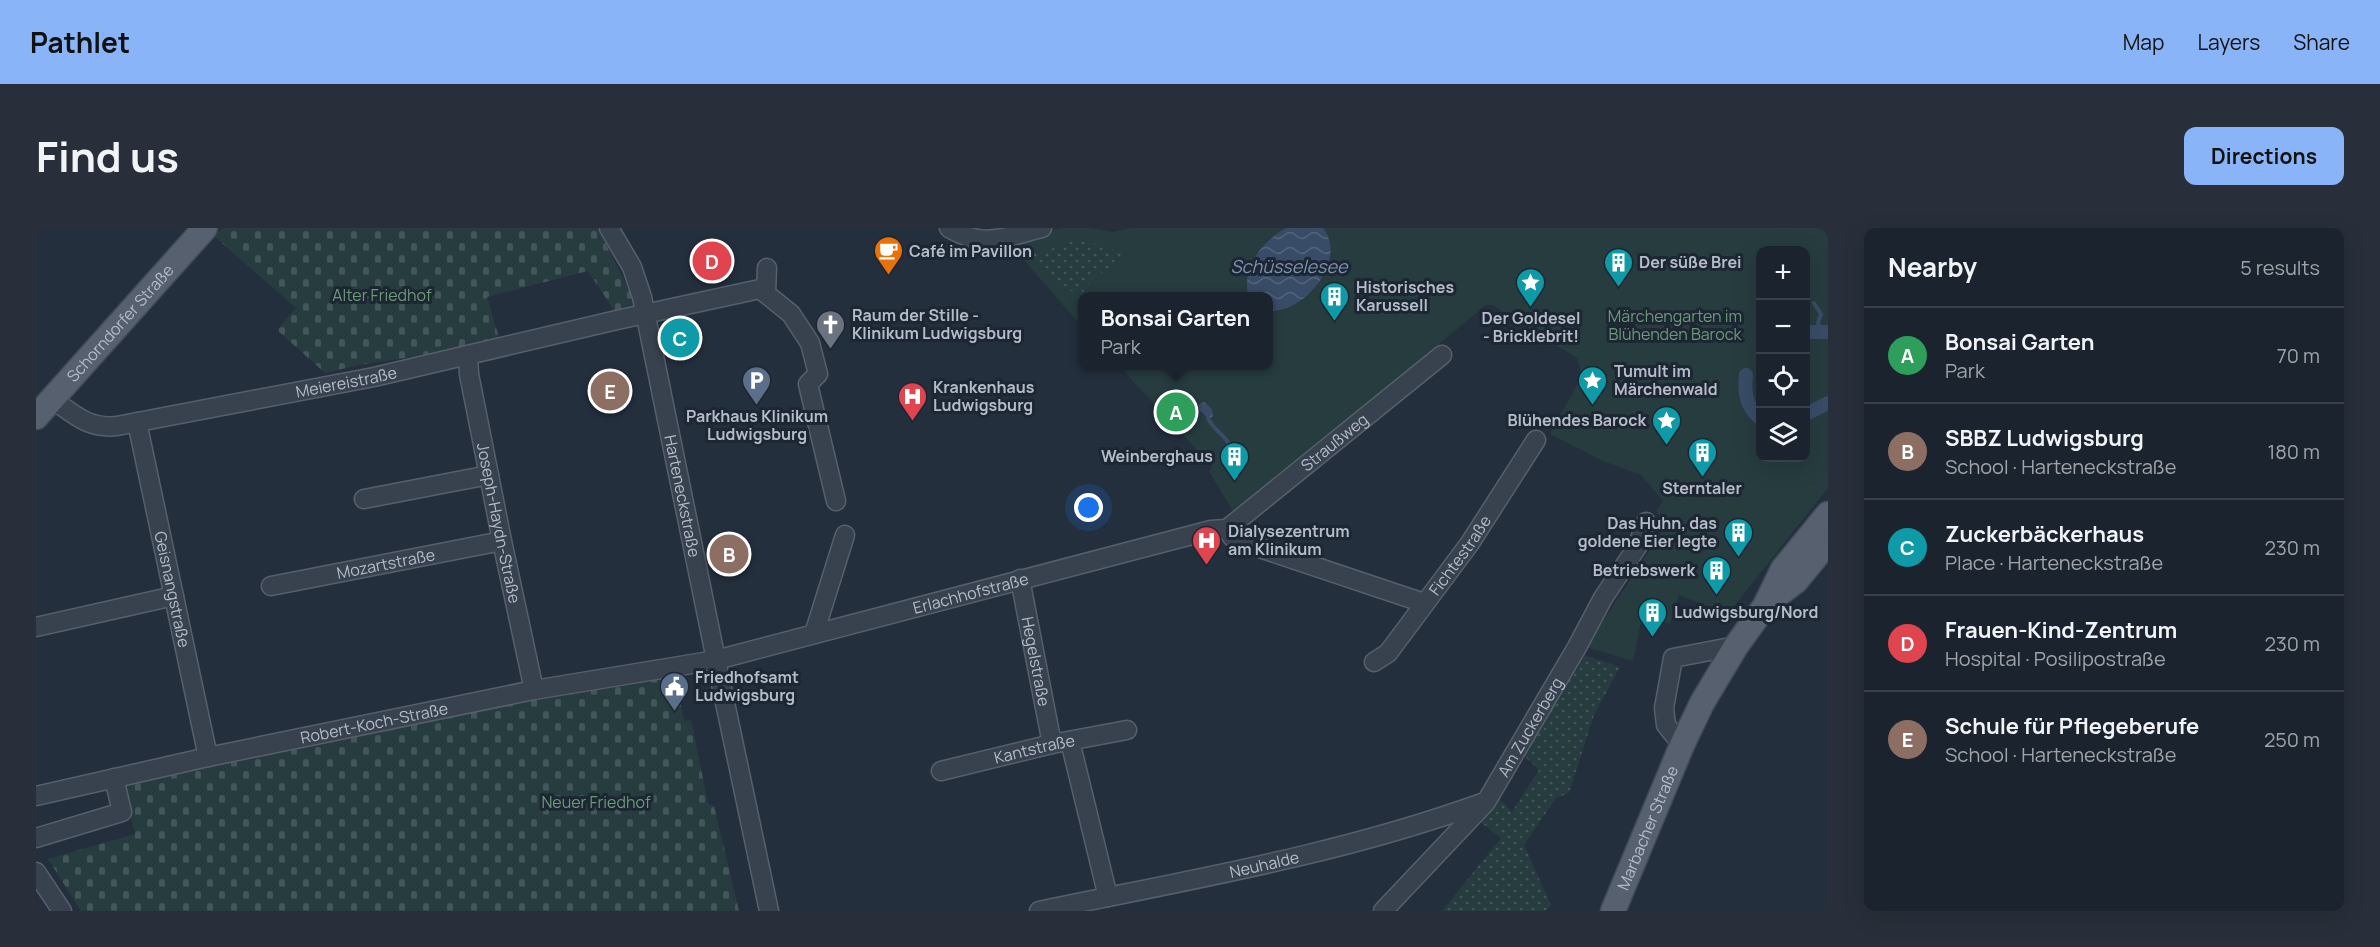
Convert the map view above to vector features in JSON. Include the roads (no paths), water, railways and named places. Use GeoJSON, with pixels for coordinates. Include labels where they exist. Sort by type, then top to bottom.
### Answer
{"type":"FeatureCollection","features":[{"type":"Feature","properties":{"kind":"main road","name":"Schorndorfer Straße"},"geometry":{"type":"LineString","coordinates":[[36,417],[204,228]]}},
{"type":"Feature","properties":{"kind":"main road","name":"Marbacher Straße"},"geometry":{"type":"LineString","coordinates":[[1613,911],[1682,745],[1711,687],[1736,646],[1765,606],[1783,569],[1828,514]]}},
{"type":"Feature","properties":{"kind":"main road","name":"Marbacher Straße"},"geometry":{"type":"LineString","coordinates":[[1765,606],[1796,580],[1828,542]]}},
{"type":"Feature","properties":{"kind":"street","name":"Harteneckstraße"},"geometry":{"type":"LineString","coordinates":[[609,228],[632,267],[646,314],[769,911]]}},
{"type":"Feature","properties":{"kind":"street"},"geometry":{"type":"LineString","coordinates":[[949,228],[963,236],[981,241],[1000,239],[1042,228]]}},
{"type":"Feature","properties":{"kind":"street"},"geometry":{"type":"LineString","coordinates":[[767,268],[766,292],[791,314],[810,343],[818,374],[808,384],[836,501]]}},
{"type":"Feature","properties":{"kind":"street","name":"Meiereistraße"},"geometry":{"type":"LineString","coordinates":[[52,399],[100,428],[374,377],[760,289],[766,292]]}},
{"type":"Feature","properties":{"kind":"street","name":"Straußweg"},"geometry":{"type":"LineString","coordinates":[[1227,529],[1442,355]]}},
{"type":"Feature","properties":{"kind":"street","name":"Joseph-Haydn-Straße"},"geometry":{"type":"LineString","coordinates":[[468,356],[469,374],[534,690]]}},
{"type":"Feature","properties":{"kind":"street","name":"Geisnangstraße"},"geometry":{"type":"LineString","coordinates":[[137,422],[208,757]]}},
{"type":"Feature","properties":{"kind":"street","name":"Fichtestraße"},"geometry":{"type":"LineString","coordinates":[[1374,662],[1388,653],[1470,543],[1536,440]]}},
{"type":"Feature","properties":{"kind":"street"},"geometry":{"type":"LineString","coordinates":[[364,499],[489,475]]}},
{"type":"Feature","properties":{"kind":"street","name":"Am Zuckerberg"},"geometry":{"type":"LineString","coordinates":[[1383,911],[1486,802],[1577,647],[1603,598],[1637,547],[1646,522]]}},
{"type":"Feature","properties":{"kind":"street"},"geometry":{"type":"LineString","coordinates":[[1227,529],[1232,537],[1242,542],[1424,603]]}},
{"type":"Feature","properties":{"kind":"street","name":"Erlachhofstraße"},"geometry":{"type":"LineString","coordinates":[[716,660],[1211,530],[1227,529]]}},
{"type":"Feature","properties":{"kind":"street"},"geometry":{"type":"LineString","coordinates":[[814,634],[845,535]]}},
{"type":"Feature","properties":{"kind":"street","name":"Mozartstraße"},"geometry":{"type":"LineString","coordinates":[[271,586],[502,541]]}},
{"type":"Feature","properties":{"kind":"street","name":"Hegelstraße"},"geometry":{"type":"LineString","coordinates":[[1020,579],[1061,742],[1116,901]]}},
{"type":"Feature","properties":{"kind":"street"},"geometry":{"type":"LineString","coordinates":[[36,627],[174,596]]}},
{"type":"Feature","properties":{"kind":"street","name":"Marbacher Straße"},"geometry":{"type":"LineString","coordinates":[[1682,745],[1666,725],[1664,708],[1673,658],[1736,646]]}},
{"type":"Feature","properties":{"kind":"street","name":"Robert-Koch-Straße"},"geometry":{"type":"LineString","coordinates":[[36,796],[208,757],[534,690],[716,660]]}},
{"type":"Feature","properties":{"kind":"street","name":"Kantstraße"},"geometry":{"type":"LineString","coordinates":[[941,771],[1061,742],[1127,730]]}},
{"type":"Feature","properties":{"kind":"street"},"geometry":{"type":"LineString","coordinates":[[36,838],[122,812],[114,778]]}},
{"type":"Feature","properties":{"kind":"street","name":"Neuhalde"},"geometry":{"type":"LineString","coordinates":[[1039,911],[1116,901],[1293,859],[1422,825],[1486,802]]}},
{"type":"Feature","properties":{"kind":"street"},"geometry":{"type":"LineString","coordinates":[[36,872],[62,911]]}},
{"type":"Feature","properties":{"kind":"water","name":"Schüsselesee"},"geometry":{"type":"Polygon","coordinates":[[[1286,228],[1323,228],[1331,247],[1327,268],[1316,287],[1300,301],[1273,311],[1273,292],[1248,292],[1247,286],[1255,257],[1261,248],[1286,228]]]}},
{"type":"Feature","properties":{"kind":"water"},"geometry":{"type":"Polygon","coordinates":[[[1204,402],[1212,409],[1213,417],[1208,418],[1198,409],[1199,404],[1204,402]]]}},
{"type":"Feature","properties":{"kind":"waterway"},"geometry":{"type":"LineString","coordinates":[[1814,303],[1821,314],[1818,323],[1822,332]]}},
{"type":"Feature","properties":{"kind":"waterway"},"geometry":{"type":"LineString","coordinates":[[1810,332],[1828,332]]}},
{"type":"Feature","properties":{"kind":"waterway"},"geometry":{"type":"LineString","coordinates":[[1746,375],[1747,399],[1756,415]]}},
{"type":"Feature","properties":{"kind":"waterway"},"geometry":{"type":"LineString","coordinates":[[1810,412],[1828,403]]}},
{"type":"Feature","properties":{"kind":"waterway"},"geometry":{"type":"LineString","coordinates":[[1208,418],[1229,444]]}},
{"type":"Feature","properties":{"kind":"place","name":"Frauen-Kind-Zentrum"},"geometry":{"type":"Point","coordinates":[712,261]}},
{"type":"Feature","properties":{"kind":"place","name":"Café im Pavillon"},"geometry":{"type":"Point","coordinates":[888,276]}},
{"type":"Feature","properties":{"kind":"place","name":"Der süße Brei"},"geometry":{"type":"Point","coordinates":[1618,288]}},
{"type":"Feature","properties":{"kind":"place","name":"Der Goldesel - Bricklebrit!"},"geometry":{"type":"Point","coordinates":[1531,308]}},
{"type":"Feature","properties":{"kind":"place","name":"Historisches Karussell"},"geometry":{"type":"Point","coordinates":[1335,322]}},
{"type":"Feature","properties":{"kind":"place","name":"Zuckerbäckerhaus"},"geometry":{"type":"Point","coordinates":[680,338]}},
{"type":"Feature","properties":{"kind":"place","name":"Raum der Stille - Klinikum Ludwigsburg"},"geometry":{"type":"Point","coordinates":[831,350]}},
{"type":"Feature","properties":{"kind":"place","name":"Schule für Pflegeberufe"},"geometry":{"type":"Point","coordinates":[610,391]}},
{"type":"Feature","properties":{"kind":"place","name":"Parkhaus Klinikum Ludwigsburg"},"geometry":{"type":"Point","coordinates":[757,406]}},
{"type":"Feature","properties":{"kind":"place","name":"Tumult im Märchenwald"},"geometry":{"type":"Point","coordinates":[1593,406]}},
{"type":"Feature","properties":{"kind":"place","name":"Bonsai Garten"},"geometry":{"type":"Point","coordinates":[1176,412]}},
{"type":"Feature","properties":{"kind":"place","name":"Krankenhaus Ludwigsburg"},"geometry":{"type":"Point","coordinates":[912,422]}},
{"type":"Feature","properties":{"kind":"place","name":"Blühendes Barock"},"geometry":{"type":"Point","coordinates":[1667,446]}},
{"type":"Feature","properties":{"kind":"place","name":"Sterntaler"},"geometry":{"type":"Point","coordinates":[1702,478]}},
{"type":"Feature","properties":{"kind":"place","name":"Weinberghaus"},"geometry":{"type":"Point","coordinates":[1234,482]}},
{"type":"Feature","properties":{"kind":"place","name":"SBBZ Ludwigsburg"},"geometry":{"type":"Point","coordinates":[729,554]}},
{"type":"Feature","properties":{"kind":"place","name":"Das Huhn, das goldene Eier legte"},"geometry":{"type":"Point","coordinates":[1738,558]}},
{"type":"Feature","properties":{"kind":"place","name":"Dialysezentrum am Klinikum"},"geometry":{"type":"Point","coordinates":[1207,566]}},
{"type":"Feature","properties":{"kind":"place","name":"Betriebswerk"},"geometry":{"type":"Point","coordinates":[1716,596]}},
{"type":"Feature","properties":{"kind":"place","name":"Ludwigsburg/Nord"},"geometry":{"type":"Point","coordinates":[1653,638]}},
{"type":"Feature","properties":{"kind":"place","name":"Friedhofsamt Ludwigsburg"},"geometry":{"type":"Point","coordinates":[674,712]}},
{"type":"Feature","properties":{"kind":"park label","name":"Alter Friedhof"},"geometry":{"type":"Point","coordinates":[382,295]}},
{"type":"Feature","properties":{"kind":"park label","name":"Märchengarten im Blühenden Barock"},"geometry":{"type":"Point","coordinates":[1675,325]}},
{"type":"Feature","properties":{"kind":"park label","name":"Neuer Friedhof"},"geometry":{"type":"Point","coordinates":[596,802]}}]}
